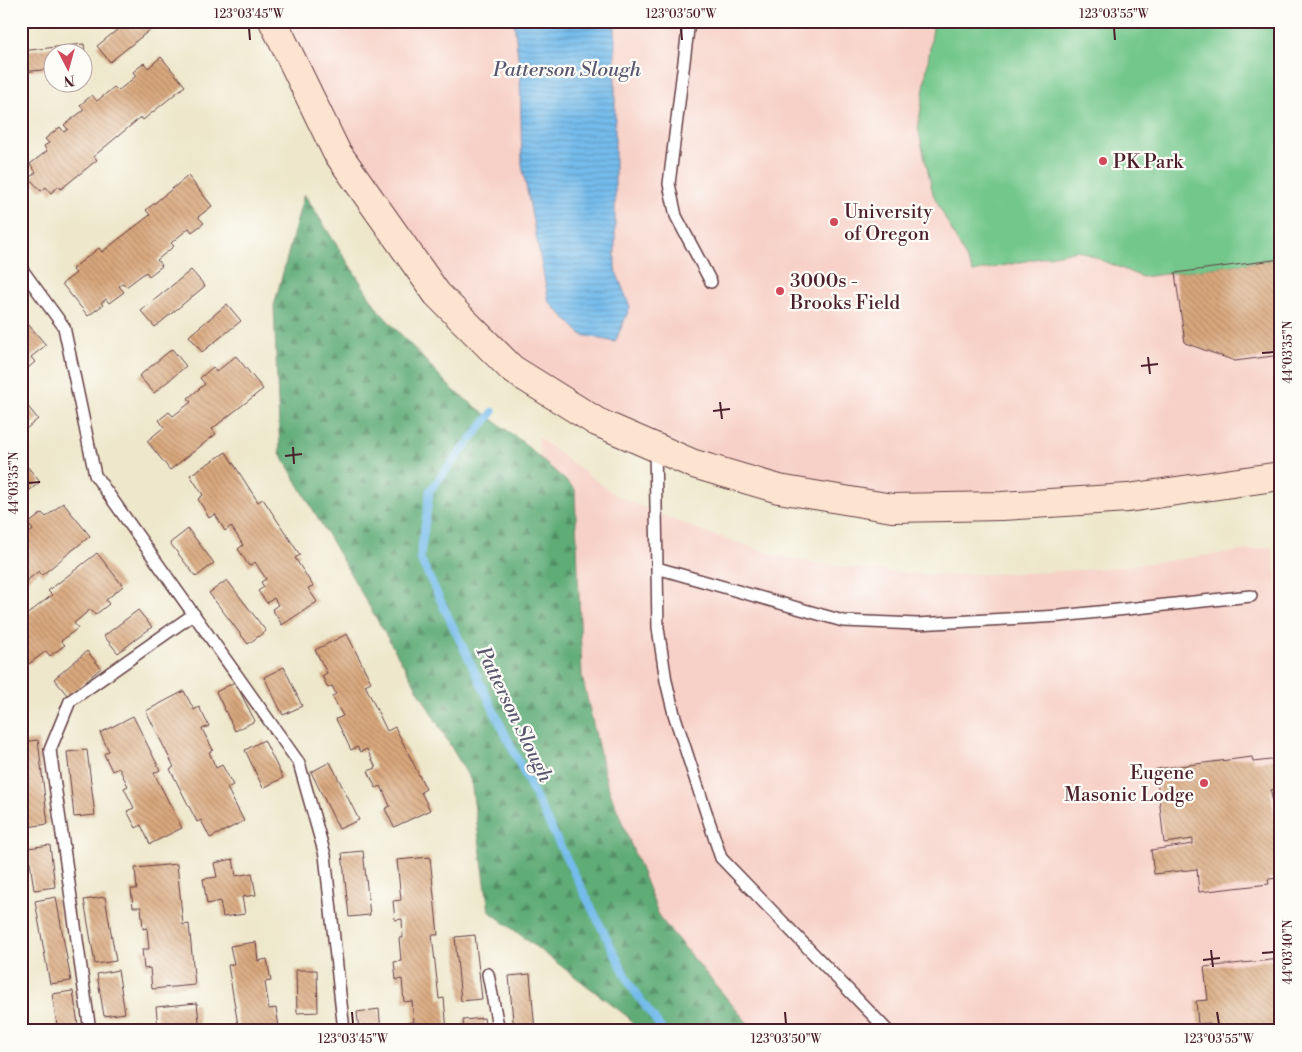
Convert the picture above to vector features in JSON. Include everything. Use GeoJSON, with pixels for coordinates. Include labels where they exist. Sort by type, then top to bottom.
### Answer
{"type":"FeatureCollection","features":[{"type":"Feature","properties":{"kind":"main road"},"geometry":{"type":"LineString","coordinates":[[273,21],[336,151],[437,294],[512,369],[596,422],[694,464],[779,489],[892,508],[1002,506],[1128,498],[1281,476]]}},
{"type":"Feature","properties":{"kind":"lane"},"geometry":{"type":"LineString","coordinates":[[689,21],[669,184],[676,216],[711,282]]}},
{"type":"Feature","properties":{"kind":"lane"},"geometry":{"type":"LineString","coordinates":[[21,268],[64,327],[95,475],[299,762],[325,855],[344,1031]]}},
{"type":"Feature","properties":{"kind":"lane"},"geometry":{"type":"LineString","coordinates":[[655,447],[658,628],[666,681],[674,714],[720,858],[888,1031]]}},
{"type":"Feature","properties":{"kind":"lane"},"geometry":{"type":"LineString","coordinates":[[657,568],[843,621],[917,624],[1060,616],[1252,596]]}},
{"type":"Feature","properties":{"kind":"lane"},"geometry":{"type":"LineString","coordinates":[[90,1031],[50,750],[70,701],[194,614]]}},
{"type":"Feature","properties":{"kind":"lane"},"geometry":{"type":"LineString","coordinates":[[488,974],[499,1031]]}},
{"type":"Feature","properties":{"kind":"shaded area","name":"University of Oregon"},"geometry":{"type":"Polygon","coordinates":[[[273,21],[1281,21],[1281,476],[892,508],[597,422],[437,294],[273,21]]]}},
{"type":"Feature","properties":{"kind":"shaded area"},"geometry":{"type":"Polygon","coordinates":[[[538,437],[615,495],[701,531],[786,558],[853,568],[930,575],[1028,573],[1111,568],[1272,547],[1281,616],[1281,1031],[682,1031],[581,860],[538,437]]]}},
{"type":"Feature","properties":{"kind":"green space","name":"PK Park"},"geometry":{"type":"Polygon","coordinates":[[[934,21],[1281,21],[1281,259],[1142,277],[1078,250],[973,272],[933,194],[918,128],[934,21]]]}},
{"type":"Feature","properties":{"kind":"green space"},"geometry":{"type":"Polygon","coordinates":[[[304,194],[379,311],[452,389],[520,440],[575,489],[582,676],[607,784],[660,918],[749,1025],[759,1031],[637,1031],[628,1017],[489,911],[471,781],[280,453],[274,306],[304,194]]]}},
{"type":"Feature","properties":{"kind":"water","name":"Patterson Slough"},"geometry":{"type":"Polygon","coordinates":[[[514,21],[615,21],[615,269],[630,307],[615,342],[582,335],[549,302],[522,165],[520,75],[514,21]]]}},
{"type":"Feature","properties":{"kind":"building"},"geometry":{"type":"Polygon","coordinates":[[[128,21],[161,21],[110,62],[97,46],[128,21]]]}},
{"type":"Feature","properties":{"kind":"building"},"geometry":{"type":"Polygon","coordinates":[[[42,49],[42,70],[22,72],[21,51],[42,49]]]}},
{"type":"Feature","properties":{"kind":"building"},"geometry":{"type":"Polygon","coordinates":[[[161,57],[185,86],[143,120],[141,117],[94,156],[97,160],[61,189],[59,186],[51,193],[46,187],[41,191],[29,178],[36,172],[30,164],[47,151],[44,146],[49,143],[45,139],[60,127],[64,132],[68,129],[64,125],[84,110],[80,105],[92,95],[97,101],[114,87],[118,91],[136,76],[133,72],[144,63],[148,68],[161,57]]]}},
{"type":"Feature","properties":{"kind":"building"},"geometry":{"type":"Polygon","coordinates":[[[188,176],[212,206],[198,217],[204,223],[192,232],[189,228],[171,243],[174,246],[157,260],[162,266],[149,276],[146,272],[126,287],[123,283],[119,286],[124,292],[109,303],[106,299],[101,303],[103,305],[88,316],[62,284],[76,273],[72,269],[99,248],[102,252],[150,215],[146,210],[188,176]]]}},
{"type":"Feature","properties":{"kind":"building"},"geometry":{"type":"Polygon","coordinates":[[[1281,259],[1281,355],[1235,361],[1185,343],[1175,273],[1281,259]]]}},
{"type":"Feature","properties":{"kind":"building"},"geometry":{"type":"Polygon","coordinates":[[[191,270],[205,286],[155,327],[141,311],[191,270]]]}},
{"type":"Feature","properties":{"kind":"building"},"geometry":{"type":"Polygon","coordinates":[[[227,304],[241,321],[202,352],[189,336],[227,304]]]}},
{"type":"Feature","properties":{"kind":"building"},"geometry":{"type":"Polygon","coordinates":[[[21,316],[46,345],[31,357],[35,362],[21,374],[21,316]]]}},
{"type":"Feature","properties":{"kind":"building"},"geometry":{"type":"Polygon","coordinates":[[[172,349],[186,366],[154,393],[139,376],[172,349]]]}},
{"type":"Feature","properties":{"kind":"building"},"geometry":{"type":"Polygon","coordinates":[[[236,356],[263,389],[212,429],[216,434],[170,470],[147,441],[164,427],[159,420],[169,412],[173,416],[191,402],[188,398],[205,384],[200,378],[213,367],[216,372],[236,356]]]}},
{"type":"Feature","properties":{"kind":"building"},"geometry":{"type":"Polygon","coordinates":[[[25,403],[38,419],[21,433],[21,406],[25,403]]]}},
{"type":"Feature","properties":{"kind":"building"},"geometry":{"type":"Polygon","coordinates":[[[226,452],[258,502],[263,499],[300,555],[295,558],[313,586],[308,588],[317,602],[282,625],[272,609],[278,605],[274,598],[267,603],[258,591],[264,587],[261,582],[266,579],[255,562],[249,566],[238,549],[243,545],[231,526],[225,531],[215,514],[209,518],[198,499],[203,495],[190,475],[226,452]]]}},
{"type":"Feature","properties":{"kind":"building"},"geometry":{"type":"Polygon","coordinates":[[[26,465],[40,482],[21,497],[21,469],[26,465]]]}},
{"type":"Feature","properties":{"kind":"building"},"geometry":{"type":"Polygon","coordinates":[[[63,503],[90,536],[42,575],[39,571],[21,585],[21,539],[33,530],[28,524],[42,513],[46,517],[63,503]]]}},
{"type":"Feature","properties":{"kind":"building"},"geometry":{"type":"Polygon","coordinates":[[[188,529],[214,563],[196,577],[170,543],[188,529]]]}},
{"type":"Feature","properties":{"kind":"building"},"geometry":{"type":"Polygon","coordinates":[[[97,553],[123,586],[106,600],[109,604],[95,615],[91,609],[74,623],[78,628],[61,641],[65,645],[50,656],[46,651],[29,664],[21,654],[21,619],[52,595],[48,591],[97,553]]]}},
{"type":"Feature","properties":{"kind":"building"},"geometry":{"type":"Polygon","coordinates":[[[227,580],[266,631],[248,644],[209,593],[227,580]]]}},
{"type":"Feature","properties":{"kind":"building"},"geometry":{"type":"Polygon","coordinates":[[[138,610],[152,627],[118,653],[104,636],[138,610]]]}},
{"type":"Feature","properties":{"kind":"building"},"geometry":{"type":"Polygon","coordinates":[[[347,634],[371,682],[365,685],[387,731],[395,727],[426,789],[421,792],[430,810],[394,827],[385,809],[390,806],[381,786],[376,788],[368,771],[376,768],[367,749],[360,752],[357,747],[351,750],[336,719],[343,716],[332,696],[336,694],[332,686],[328,688],[322,676],[327,673],[315,650],[347,634]]]}},
{"type":"Feature","properties":{"kind":"building"},"geometry":{"type":"Polygon","coordinates":[[[87,651],[101,668],[68,696],[54,679],[87,651]]]}},
{"type":"Feature","properties":{"kind":"building"},"geometry":{"type":"Polygon","coordinates":[[[284,667],[302,706],[283,715],[264,677],[284,667]]]}},
{"type":"Feature","properties":{"kind":"building"},"geometry":{"type":"Polygon","coordinates":[[[235,682],[255,721],[235,731],[216,692],[235,682]]]}},
{"type":"Feature","properties":{"kind":"building"},"geometry":{"type":"Polygon","coordinates":[[[184,691],[194,710],[199,707],[209,726],[202,729],[213,750],[209,752],[216,768],[222,765],[233,785],[227,788],[244,821],[210,838],[201,820],[197,822],[170,769],[174,767],[146,711],[184,691]]]}},
{"type":"Feature","properties":{"kind":"building"},"geometry":{"type":"Polygon","coordinates":[[[133,716],[160,770],[154,773],[182,828],[150,844],[141,825],[136,828],[127,811],[134,808],[124,788],[128,786],[119,768],[112,771],[104,754],[109,751],[100,733],[133,716]]]}},
{"type":"Feature","properties":{"kind":"building"},"geometry":{"type":"Polygon","coordinates":[[[38,740],[48,824],[27,827],[21,779],[21,742],[38,740]]]}},
{"type":"Feature","properties":{"kind":"building"},"geometry":{"type":"Polygon","coordinates":[[[264,740],[283,778],[263,788],[245,750],[264,740]]]}},
{"type":"Feature","properties":{"kind":"building"},"geometry":{"type":"Polygon","coordinates":[[[87,750],[95,815],[74,817],[67,752],[87,750]]]}},
{"type":"Feature","properties":{"kind":"building"},"geometry":{"type":"Polygon","coordinates":[[[1252,757],[1253,762],[1279,759],[1281,789],[1271,790],[1281,878],[1268,879],[1269,884],[1199,892],[1197,869],[1154,874],[1151,850],[1193,844],[1193,839],[1164,843],[1156,769],[1252,757]]]}},
{"type":"Feature","properties":{"kind":"building"},"geometry":{"type":"Polygon","coordinates":[[[330,762],[359,820],[339,829],[311,772],[330,762]]]}},
{"type":"Feature","properties":{"kind":"building"},"geometry":{"type":"Polygon","coordinates":[[[50,845],[55,887],[34,890],[28,848],[50,845]]]}},
{"type":"Feature","properties":{"kind":"building"},"geometry":{"type":"Polygon","coordinates":[[[363,851],[370,915],[349,917],[342,853],[363,851]]]}},
{"type":"Feature","properties":{"kind":"building"},"geometry":{"type":"Polygon","coordinates":[[[430,857],[438,935],[432,935],[439,999],[444,998],[447,1031],[407,1031],[406,1023],[414,1022],[412,1001],[404,1002],[402,979],[396,980],[394,962],[401,961],[399,938],[403,938],[402,919],[395,920],[393,901],[401,900],[397,860],[430,857]]]}},
{"type":"Feature","properties":{"kind":"building"},"geometry":{"type":"Polygon","coordinates":[[[233,859],[236,876],[252,873],[256,895],[242,897],[245,914],[223,917],[220,901],[207,904],[203,879],[217,877],[214,863],[233,859]]]}},
{"type":"Feature","properties":{"kind":"building"},"geometry":{"type":"Polygon","coordinates":[[[177,864],[183,925],[189,924],[195,985],[152,989],[150,968],[144,969],[142,949],[149,949],[147,928],[143,929],[141,907],[133,907],[131,889],[137,889],[135,868],[177,864]]]}},
{"type":"Feature","properties":{"kind":"building"},"geometry":{"type":"Polygon","coordinates":[[[56,897],[71,981],[50,984],[35,901],[56,897]]]}},
{"type":"Feature","properties":{"kind":"building"},"geometry":{"type":"Polygon","coordinates":[[[105,897],[116,961],[95,964],[84,900],[105,897]]]}},
{"type":"Feature","properties":{"kind":"building"},"geometry":{"type":"Polygon","coordinates":[[[475,935],[482,999],[461,1001],[455,937],[475,935]]]}},
{"type":"Feature","properties":{"kind":"building"},"geometry":{"type":"Polygon","coordinates":[[[256,942],[258,961],[267,959],[271,981],[265,982],[269,1009],[276,1008],[279,1027],[273,1028],[273,1031],[239,1031],[228,965],[234,964],[230,946],[256,942]]]}},
{"type":"Feature","properties":{"kind":"building"},"geometry":{"type":"Polygon","coordinates":[[[1281,959],[1281,1029],[1211,1031],[1210,1023],[1198,1024],[1196,1001],[1208,1000],[1204,967],[1281,959]]]}},
{"type":"Feature","properties":{"kind":"building"},"geometry":{"type":"Polygon","coordinates":[[[118,970],[125,1013],[104,1016],[97,974],[118,970]]]}},
{"type":"Feature","properties":{"kind":"building"},"geometry":{"type":"Polygon","coordinates":[[[296,970],[317,970],[318,1012],[297,1013],[296,970]]]}},
{"type":"Feature","properties":{"kind":"building"},"geometry":{"type":"Polygon","coordinates":[[[530,974],[535,1031],[514,1031],[509,976],[530,974]]]}},
{"type":"Feature","properties":{"kind":"building"},"geometry":{"type":"Polygon","coordinates":[[[73,991],[79,1031],[58,1031],[52,994],[73,991]]]}},
{"type":"Feature","properties":{"kind":"building"},"geometry":{"type":"Polygon","coordinates":[[[197,1003],[200,1031],[152,1031],[152,1028],[158,1027],[156,1007],[197,1003]]]}},
{"type":"Feature","properties":{"kind":"building"},"geometry":{"type":"Polygon","coordinates":[[[379,1009],[381,1031],[359,1031],[357,1012],[379,1009]]]}},
{"type":"Feature","properties":{"kind":"building"},"geometry":{"type":"Polygon","coordinates":[[[484,1018],[486,1031],[464,1031],[463,1020],[484,1018]]]}},
{"type":"Feature","properties":{"kind":"waterway","name":"Patterson Slough"},"geometry":{"type":"LineString","coordinates":[[493,412],[430,490],[420,558],[538,802],[631,986],[663,1031]]}},
{"type":"Feature","properties":{"kind":"place","name":"PK Park"},"geometry":{"type":"Point","coordinates":[1103,161]}},
{"type":"Feature","properties":{"kind":"place","name":"University of Oregon"},"geometry":{"type":"Point","coordinates":[834,222]}},
{"type":"Feature","properties":{"kind":"place","name":"3000s - Brooks Field"},"geometry":{"type":"Point","coordinates":[780,291]}},
{"type":"Feature","properties":{"kind":"place","name":"Eugene Masonic Lodge"},"geometry":{"type":"Point","coordinates":[1204,783]}}]}
